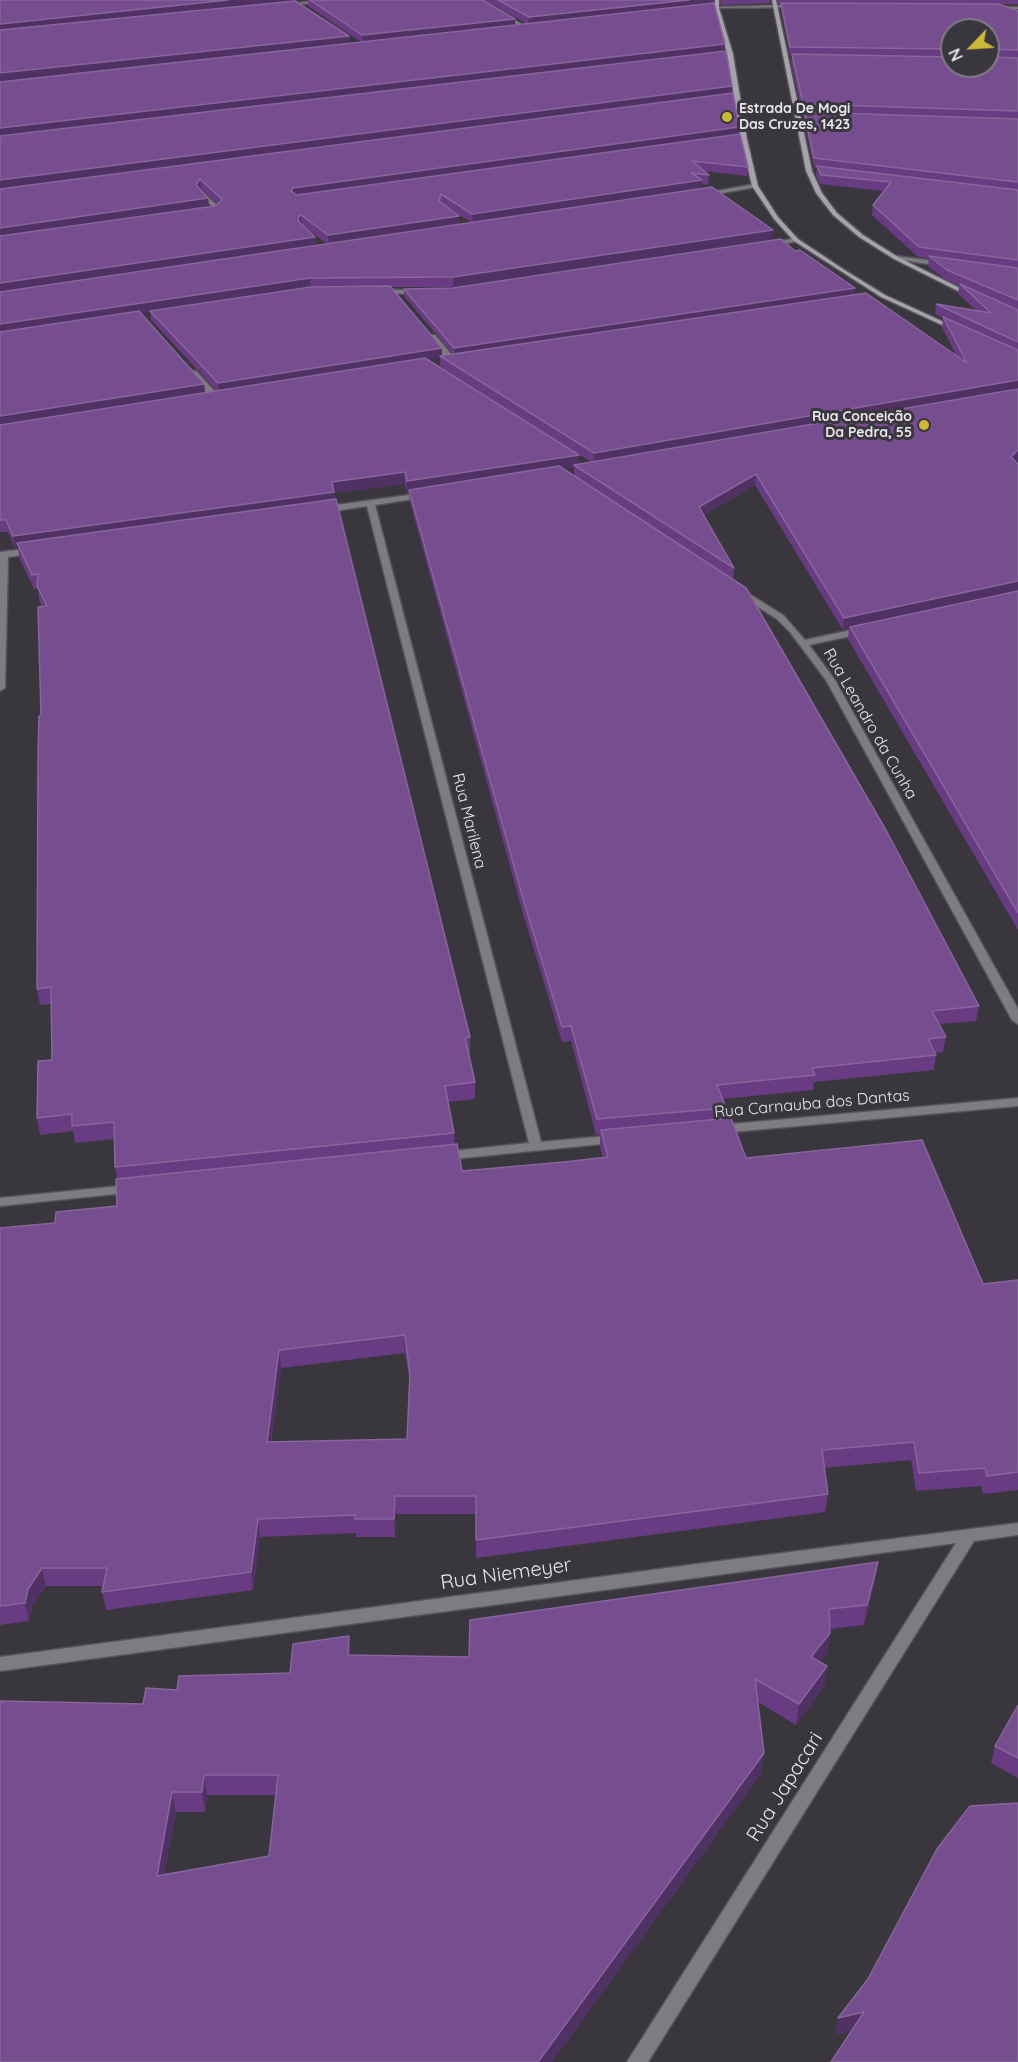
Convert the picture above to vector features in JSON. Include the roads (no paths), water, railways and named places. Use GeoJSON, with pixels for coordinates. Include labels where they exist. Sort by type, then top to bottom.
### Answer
{"type":"FeatureCollection","features":[{"type":"Feature","properties":{"kind":"main road"},"geometry":{"type":"LineString","coordinates":[[775,3],[809,171],[819,193],[835,214],[861,237],[896,258],[975,297]]}},
{"type":"Feature","properties":{"kind":"main road"},"geometry":{"type":"LineString","coordinates":[[717,4],[730,54],[744,139],[755,186],[776,218],[796,240],[884,296],[966,334]]}},
{"type":"Feature","properties":{"kind":"street"},"geometry":{"type":"LineString","coordinates":[[273,6],[335,0]]}},
{"type":"Feature","properties":{"kind":"street"},"geometry":{"type":"LineString","coordinates":[[477,0],[526,28]]}},
{"type":"Feature","properties":{"kind":"street"},"geometry":{"type":"LineString","coordinates":[[707,9],[717,4],[775,3],[800,6]]}},
{"type":"Feature","properties":{"kind":"street"},"geometry":{"type":"LineString","coordinates":[[297,4],[306,9]]}},
{"type":"Feature","properties":{"kind":"street"},"geometry":{"type":"LineString","coordinates":[[985,8],[1018,8]]}},
{"type":"Feature","properties":{"kind":"street"},"geometry":{"type":"LineString","coordinates":[[1008,8],[1018,13]]}},
{"type":"Feature","properties":{"kind":"street"},"geometry":{"type":"LineString","coordinates":[[514,29],[537,27]]}},
{"type":"Feature","properties":{"kind":"street"},"geometry":{"type":"LineString","coordinates":[[719,55],[730,54]]}},
{"type":"Feature","properties":{"kind":"street"},"geometry":{"type":"LineString","coordinates":[[786,59],[798,59]]}},
{"type":"Feature","properties":{"kind":"street"},"geometry":{"type":"LineString","coordinates":[[726,99],[738,97]]}},
{"type":"Feature","properties":{"kind":"street"},"geometry":{"type":"LineString","coordinates":[[797,117],[809,118]]}},
{"type":"Feature","properties":{"kind":"street"},"geometry":{"type":"LineString","coordinates":[[732,141],[744,139]]}},
{"type":"Feature","properties":{"kind":"street"},"geometry":{"type":"LineString","coordinates":[[809,171],[820,173]]}},
{"type":"Feature","properties":{"kind":"street"},"geometry":{"type":"LineString","coordinates":[[696,195],[755,186]]}},
{"type":"Feature","properties":{"kind":"street"},"geometry":{"type":"LineString","coordinates":[[199,214],[211,213],[218,208],[201,194]]}},
{"type":"Feature","properties":{"kind":"street"},"geometry":{"type":"LineString","coordinates":[[761,246],[796,240]]}},
{"type":"Feature","properties":{"kind":"street"},"geometry":{"type":"LineString","coordinates":[[896,258],[951,265]]}},
{"type":"Feature","properties":{"kind":"street"},"geometry":{"type":"LineString","coordinates":[[368,290],[425,293]]}},
{"type":"Feature","properties":{"kind":"street"},"geometry":{"type":"LineString","coordinates":[[394,292],[402,301]]}},
{"type":"Feature","properties":{"kind":"street"},"geometry":{"type":"LineString","coordinates":[[872,298],[884,296]]}},
{"type":"Feature","properties":{"kind":"street"},"geometry":{"type":"LineString","coordinates":[[429,334],[451,360]]}},
{"type":"Feature","properties":{"kind":"street"},"geometry":{"type":"LineString","coordinates":[[439,362],[462,358]]}},
{"type":"Feature","properties":{"kind":"street"},"geometry":{"type":"LineString","coordinates":[[186,365],[215,397]]}},
{"type":"Feature","properties":{"kind":"street"},"geometry":{"type":"LineString","coordinates":[[204,399],[227,395]]}},
{"type":"Feature","properties":{"kind":"street"},"geometry":{"type":"LineString","coordinates":[[311,512],[429,494]]}},
{"type":"Feature","properties":{"kind":"street","name":"Rua Marilena"},"geometry":{"type":"LineString","coordinates":[[370,503],[536,1147]]}},
{"type":"Feature","properties":{"kind":"street"},"geometry":{"type":"LineString","coordinates":[[0,688],[2,555],[39,550]]}},
{"type":"Feature","properties":{"kind":"street","name":"Rua Leandro da Cunha"},"geometry":{"type":"LineString","coordinates":[[730,584],[780,617],[805,644],[836,691],[1018,1020]]}},
{"type":"Feature","properties":{"kind":"street"},"geometry":{"type":"LineString","coordinates":[[805,644],[872,629]]}},
{"type":"Feature","properties":{"kind":"street","name":"Rua Carnauba dos Dantas"},"geometry":{"type":"LineString","coordinates":[[713,1130],[1018,1102]]}},
{"type":"Feature","properties":{"kind":"street"},"geometry":{"type":"LineString","coordinates":[[429,1158],[630,1138]]}},
{"type":"Feature","properties":{"kind":"street"},"geometry":{"type":"LineString","coordinates":[[0,1202],[143,1187]]}},
{"type":"Feature","properties":{"kind":"street","name":"Rua Niemeyer"},"geometry":{"type":"LineString","coordinates":[[0,1664],[1018,1529]]}},
{"type":"Feature","properties":{"kind":"street","name":"Rua Japacari"},"geometry":{"type":"LineString","coordinates":[[637,2062],[969,1535]]}},
{"type":"Feature","properties":{"kind":"place","name":"Estrada De Mogi Das Cruzes, 1423"},"geometry":{"type":"Point","coordinates":[727,117]}},
{"type":"Feature","properties":{"kind":"place","name":"Rua Conceição Da Pedra, 55"},"geometry":{"type":"Point","coordinates":[924,425]}}]}
